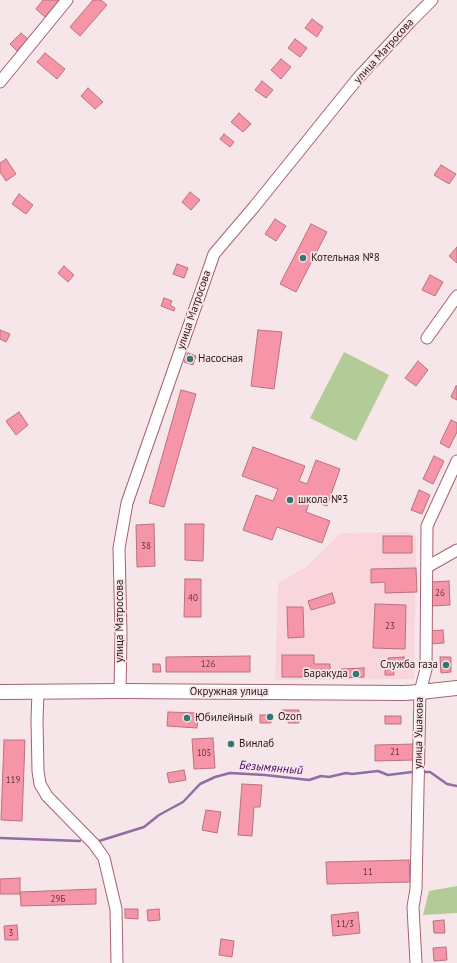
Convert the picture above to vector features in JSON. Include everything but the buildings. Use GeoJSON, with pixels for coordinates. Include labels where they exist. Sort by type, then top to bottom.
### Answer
{"type":"FeatureCollection","features":[{"type":"Feature","properties":{"kind":"main road","name":"Окружная улица"},"geometry":{"type":"LineString","coordinates":[[0,692],[420,692],[457,688]]}},
{"type":"Feature","properties":{"kind":"street"},"geometry":{"type":"LineString","coordinates":[[0,82],[67,0]]}},
{"type":"Feature","properties":{"kind":"street","name":"улица Матросова"},"geometry":{"type":"LineString","coordinates":[[120,691],[121,634],[119,548],[127,503],[214,254],[358,78],[432,0]]}},
{"type":"Feature","properties":{"kind":"street"},"geometry":{"type":"LineString","coordinates":[[427,338],[457,296]]}},
{"type":"Feature","properties":{"kind":"street","name":"улица Ушакова"},"geometry":{"type":"LineString","coordinates":[[416,963],[413,907],[416,889],[420,692],[426,669],[427,526],[457,461]]}},
{"type":"Feature","properties":{"kind":"street"},"geometry":{"type":"LineString","coordinates":[[427,567],[457,550]]}},
{"type":"Feature","properties":{"kind":"street"},"geometry":{"type":"LineString","coordinates":[[38,692],[38,771],[40,784],[47,796],[94,844],[104,858],[116,909],[117,963]]}},
{"type":"Feature","properties":{"kind":"shaded area"},"geometry":{"type":"Polygon","coordinates":[[[407,532],[416,536],[414,679],[275,680],[278,583],[306,567],[341,533],[407,532]]]}},
{"type":"Feature","properties":{"kind":"green space"},"geometry":{"type":"Polygon","coordinates":[[[344,352],[389,375],[356,441],[310,418],[344,352]]]}},
{"type":"Feature","properties":{"kind":"green space"},"geometry":{"type":"Polygon","coordinates":[[[457,886],[457,913],[423,915],[429,891],[457,886]]]}},
{"type":"Feature","properties":{"kind":"waterway","name":"Безымянный"},"geometry":{"type":"LineString","coordinates":[[99,841],[144,827],[159,815],[183,802],[200,784],[215,777],[230,773],[309,780],[321,776],[329,777],[346,773],[352,774],[378,771],[388,775],[412,772]]}},
{"type":"Feature","properties":{"kind":"waterway","name":"Безымянный"},"geometry":{"type":"LineString","coordinates":[[423,772],[430,772],[447,784],[457,786]]}},
{"type":"Feature","properties":{"kind":"waterway","name":"Безымянный"},"geometry":{"type":"LineString","coordinates":[[0,838],[80,841]]}},
{"type":"Feature","properties":{"kind":"place","name":"Котельная №8"},"geometry":{"type":"Point","coordinates":[303,258]}},
{"type":"Feature","properties":{"kind":"place","name":"Насосная"},"geometry":{"type":"Point","coordinates":[190,359]}},
{"type":"Feature","properties":{"kind":"place","name":"школа №3"},"geometry":{"type":"Point","coordinates":[290,500]}},
{"type":"Feature","properties":{"kind":"place","name":"Служба газа"},"geometry":{"type":"Point","coordinates":[446,665]}},
{"type":"Feature","properties":{"kind":"place","name":"Баракуда"},"geometry":{"type":"Point","coordinates":[356,674]}},
{"type":"Feature","properties":{"kind":"place","name":"Ozon"},"geometry":{"type":"Point","coordinates":[270,717]}},
{"type":"Feature","properties":{"kind":"place","name":"Юбилейный"},"geometry":{"type":"Point","coordinates":[187,718]}},
{"type":"Feature","properties":{"kind":"place","name":"Винлаб"},"geometry":{"type":"Point","coordinates":[231,744]}}]}
